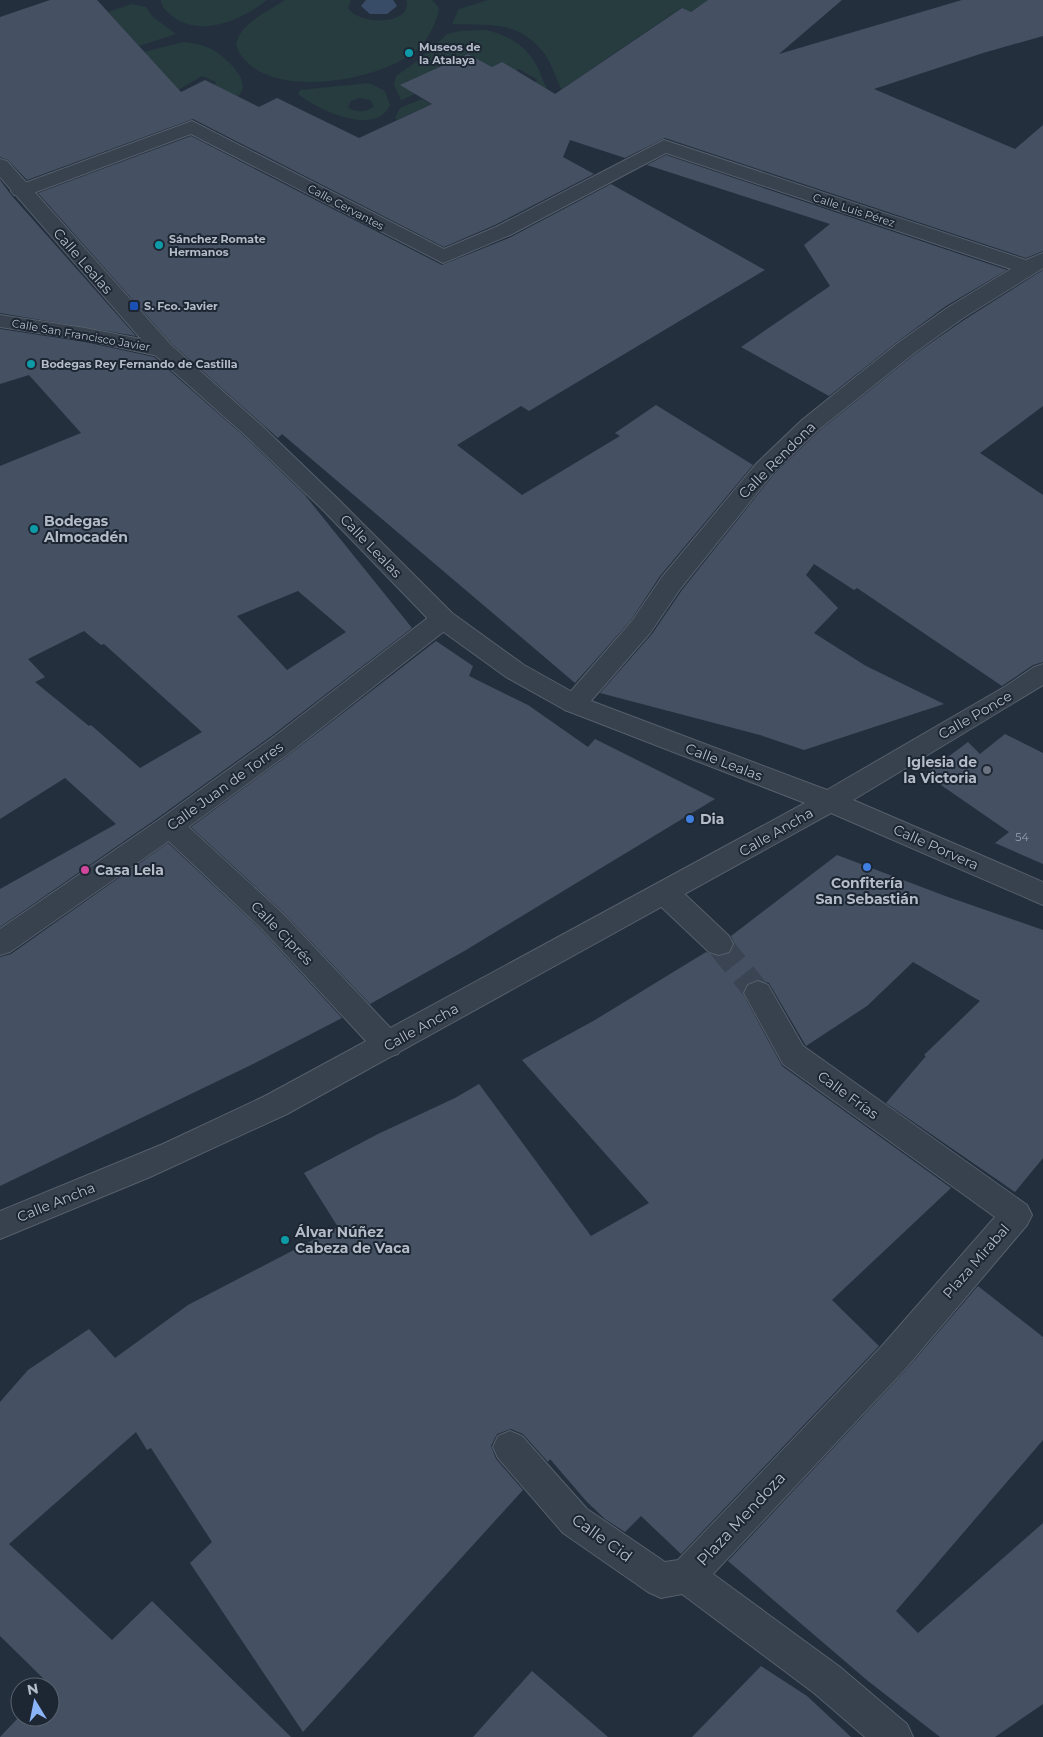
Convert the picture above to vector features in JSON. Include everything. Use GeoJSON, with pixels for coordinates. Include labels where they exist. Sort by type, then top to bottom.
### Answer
{"type":"FeatureCollection","features":[{"type":"Feature","properties":{"kind":"street","name":"Calle Cervantes"},"geometry":{"type":"LineString","coordinates":[[21,191],[192,127],[443,257],[511,226],[664,146]]}},
{"type":"Feature","properties":{"kind":"street","name":"Calle Luis Pérez"},"geometry":{"type":"LineString","coordinates":[[664,146],[1036,264]]}},
{"type":"Feature","properties":{"kind":"street","name":"Calle Lealas"},"geometry":{"type":"LineString","coordinates":[[0,165],[163,350],[309,483],[443,619],[515,671],[574,704],[828,802]]}},
{"type":"Feature","properties":{"kind":"street","name":"Calle Rendona"},"geometry":{"type":"LineString","coordinates":[[574,704],[641,627],[671,583],[765,468],[810,425],[906,348],[955,312],[1036,264]]}},
{"type":"Feature","properties":{"kind":"street","name":"Calle San Francisco Javier"},"geometry":{"type":"LineString","coordinates":[[0,321],[86,334],[163,350]]}},
{"type":"Feature","properties":{"kind":"street","name":"Calle Juan de Torres"},"geometry":{"type":"LineString","coordinates":[[0,944],[170,826],[284,742],[443,619]]}},
{"type":"Feature","properties":{"kind":"street","name":"Calle Ponce"},"geometry":{"type":"LineString","coordinates":[[828,802],[1015,692],[1043,673]]}},
{"type":"Feature","properties":{"kind":"street","name":"Calle Ancha"},"geometry":{"type":"LineString","coordinates":[[0,1225],[140,1169],[210,1138],[388,1045],[828,802]]}},
{"type":"Feature","properties":{"kind":"street","name":"Calle Porvera"},"geometry":{"type":"LineString","coordinates":[[828,802],[1043,894]]}},
{"type":"Feature","properties":{"kind":"street","name":"Calle Ciprés"},"geometry":{"type":"LineString","coordinates":[[170,826],[272,921],[388,1045]]}},
{"type":"Feature","properties":{"kind":"street"},"geometry":{"type":"LineString","coordinates":[[665,893],[719,944]]}},
{"type":"Feature","properties":{"kind":"street","name":"Calle Frías"},"geometry":{"type":"LineString","coordinates":[[758,993],[792,1055],[961,1176]]}},
{"type":"Feature","properties":{"kind":"street","name":"Plaza Mirabal"},"geometry":{"type":"LineString","coordinates":[[892,1358],[1016,1215],[961,1176]]}},
{"type":"Feature","properties":{"kind":"street","name":"Plaza Mendoza"},"geometry":{"type":"LineString","coordinates":[[892,1358],[687,1576],[827,1680],[894,1737]]}},
{"type":"Feature","properties":{"kind":"street","name":"Calle Cid"},"geometry":{"type":"LineString","coordinates":[[510,1447],[575,1521],[662,1580],[687,1576]]}},
{"type":"Feature","properties":{"kind":"green space"},"geometry":{"type":"Polygon","coordinates":[[[161,0],[267,0],[233,20],[207,26],[194,26],[182,22],[171,15],[162,5],[161,0]]]}},
{"type":"Feature","properties":{"kind":"green space"},"geometry":{"type":"Polygon","coordinates":[[[285,0],[351,0],[348,8],[354,14],[374,20],[395,18],[402,14],[407,8],[406,0],[432,0],[439,8],[435,23],[427,38],[421,46],[404,59],[381,69],[353,77],[324,81],[295,81],[269,76],[249,64],[236,45],[243,30],[249,24],[285,0]]]}},
{"type":"Feature","properties":{"kind":"green space"},"geometry":{"type":"Polygon","coordinates":[[[488,0],[708,0],[691,12],[681,8],[565,87],[562,91],[544,53],[523,34],[502,26],[452,24],[459,9],[488,0]]]}},
{"type":"Feature","properties":{"kind":"green space"},"geometry":{"type":"Polygon","coordinates":[[[132,4],[146,7],[153,17],[176,34],[139,46],[108,12],[132,4]]]}},
{"type":"Feature","properties":{"kind":"green space"},"geometry":{"type":"Polygon","coordinates":[[[486,30],[503,35],[523,48],[534,60],[550,93],[525,86],[538,80],[519,69],[506,75],[502,62],[492,67],[468,54],[401,85],[415,94],[401,100],[394,85],[396,76],[420,59],[447,34],[460,31],[486,30]]]}},
{"type":"Feature","properties":{"kind":"green space"},"geometry":{"type":"Polygon","coordinates":[[[183,42],[210,48],[230,63],[240,76],[242,83],[239,95],[226,104],[201,115],[216,82],[202,76],[178,90],[144,52],[183,42]]]}},
{"type":"Feature","properties":{"kind":"green space"},"geometry":{"type":"Polygon","coordinates":[[[369,83],[385,91],[390,105],[383,115],[372,119],[346,118],[318,107],[298,94],[300,90],[369,83]],[[359,98],[351,101],[348,107],[358,111],[365,111],[374,106],[370,100],[359,98]]]}},
{"type":"Feature","properties":{"kind":"green space"},"geometry":{"type":"Polygon","coordinates":[[[422,99],[431,104],[397,120],[395,118],[400,108],[422,99]]]}},
{"type":"Feature","properties":{"kind":"water"},"geometry":{"type":"Polygon","coordinates":[[[366,0],[393,0],[397,6],[387,14],[370,14],[361,6],[366,0]]]}},
{"type":"Feature","properties":{"kind":"building"},"geometry":{"type":"Polygon","coordinates":[[[50,0],[97,0],[181,92],[205,80],[259,107],[277,98],[359,138],[432,104],[400,85],[468,54],[492,67],[502,62],[555,94],[682,8],[691,12],[708,0],[842,0],[779,54],[962,0],[1043,0],[1043,36],[983,53],[874,89],[1015,149],[1043,125],[1043,251],[1026,258],[665,138],[625,158],[570,140],[563,157],[594,174],[495,225],[444,247],[193,119],[27,180],[8,160],[0,157],[0,17],[50,0]]]}},
{"type":"Feature","properties":{"kind":"building"},"geometry":{"type":"Polygon","coordinates":[[[191,136],[442,265],[511,237],[611,184],[765,270],[529,411],[521,406],[457,445],[522,495],[620,436],[615,433],[656,405],[753,465],[660,576],[631,620],[575,683],[282,434],[278,438],[172,344],[38,193],[191,136]]]}},
{"type":"Feature","properties":{"kind":"building"},"geometry":{"type":"Polygon","coordinates":[[[666,155],[1007,270],[946,306],[829,396],[741,347],[830,286],[804,245],[830,224],[647,165],[666,155]]]}},
{"type":"Feature","properties":{"kind":"building"},"geometry":{"type":"Polygon","coordinates":[[[0,180],[12,196],[136,336],[0,313],[0,180]]]}},
{"type":"Feature","properties":{"kind":"building"},"geometry":{"type":"Polygon","coordinates":[[[1043,270],[1043,406],[980,453],[1043,495],[1043,662],[1033,665],[1002,686],[857,588],[854,590],[814,564],[806,575],[838,608],[814,633],[866,666],[944,704],[804,750],[760,735],[600,693],[652,634],[682,590],[774,474],[819,431],[915,354],[964,320],[1043,270]]]}},
{"type":"Feature","properties":{"kind":"building"},"geometry":{"type":"Polygon","coordinates":[[[0,329],[85,342],[154,357],[245,437],[304,494],[412,628],[274,734],[159,817],[0,927],[0,889],[116,824],[65,778],[0,819],[0,466],[81,433],[29,375],[0,384],[0,329]],[[298,591],[237,616],[287,670],[346,632],[298,591]],[[84,631],[28,659],[45,677],[35,682],[89,726],[91,725],[140,768],[202,732],[104,644],[101,645],[84,631]]]}},
{"type":"Feature","properties":{"kind":"building"},"geometry":{"type":"Polygon","coordinates":[[[436,641],[473,666],[469,676],[528,705],[588,747],[595,739],[715,799],[466,950],[370,1004],[283,912],[191,827],[294,751],[436,641]]]}},
{"type":"Feature","properties":{"kind":"building","name":"Iglesia de la Victoria"},"geometry":{"type":"Polygon","coordinates":[[[1005,734],[1043,753],[1043,864],[995,843],[1009,832],[925,774],[968,742],[980,754],[1005,734]]]}},
{"type":"Feature","properties":{"kind":"building"},"geometry":{"type":"Polygon","coordinates":[[[168,843],[261,930],[342,1018],[251,1065],[0,1186],[0,957],[11,954],[168,843]]]}},
{"type":"Feature","properties":{"kind":"building"},"geometry":{"type":"Polygon","coordinates":[[[837,855],[1043,930],[1043,1158],[1015,1192],[886,1103],[926,1056],[924,1055],[980,1001],[913,962],[867,1006],[806,1046],[769,983],[757,979],[747,983],[742,992],[782,1066],[951,1188],[832,1300],[879,1346],[681,1554],[641,1516],[625,1532],[605,1519],[587,1502],[550,1459],[548,1462],[523,1434],[511,1429],[497,1434],[491,1446],[496,1459],[523,1490],[303,1732],[190,1563],[212,1542],[151,1448],[147,1450],[136,1432],[9,1544],[112,1640],[152,1601],[291,1737],[0,1737],[10,1726],[60,1727],[60,1677],[42,1677],[0,1636],[0,1402],[28,1370],[89,1329],[115,1358],[188,1305],[338,1227],[304,1173],[378,1134],[455,1098],[479,1084],[591,1236],[649,1203],[522,1060],[595,1020],[706,952],[718,957],[730,954],[735,945],[731,936],[837,855]]]}},
{"type":"Feature","properties":{"kind":"building"},"geometry":{"type":"Polygon","coordinates":[[[978,1286],[1043,1337],[1043,1440],[896,1611],[918,1633],[1043,1523],[1043,1704],[995,1737],[940,1737],[868,1681],[728,1561],[906,1370],[978,1286]]]}},
{"type":"Feature","properties":{"kind":"building"},"geometry":{"type":"Polygon","coordinates":[[[761,1666],[807,1696],[851,1737],[692,1737],[761,1666]]]}},
{"type":"Feature","properties":{"kind":"building"},"geometry":{"type":"Polygon","coordinates":[[[532,1671],[608,1737],[473,1737],[532,1671]]]}},
{"type":"Feature","properties":{"kind":"tunnel"},"geometry":{"type":"LineString","coordinates":[[719,944],[758,993]]}},
{"type":"Feature","properties":{"kind":"place","name":"Museos de la Atalaya"},"geometry":{"type":"Point","coordinates":[409,53]}},
{"type":"Feature","properties":{"kind":"place","name":"Sánchez Romate Hermanos"},"geometry":{"type":"Point","coordinates":[159,245]}},
{"type":"Feature","properties":{"kind":"place","name":"S. Fco. Javier"},"geometry":{"type":"Point","coordinates":[134,306]}},
{"type":"Feature","properties":{"kind":"place","name":"Bodegas Rey Fernando de Castilla"},"geometry":{"type":"Point","coordinates":[31,364]}},
{"type":"Feature","properties":{"kind":"place","name":"Bodegas Almocadén"},"geometry":{"type":"Point","coordinates":[34,529]}},
{"type":"Feature","properties":{"kind":"place","name":"Iglesia de la Victoria"},"geometry":{"type":"Point","coordinates":[987,770]}},
{"type":"Feature","properties":{"kind":"place","name":"Dia"},"geometry":{"type":"Point","coordinates":[690,819]}},
{"type":"Feature","properties":{"kind":"place","name":"Confitería San Sebastián"},"geometry":{"type":"Point","coordinates":[867,867]}},
{"type":"Feature","properties":{"kind":"place","name":"Casa Lela"},"geometry":{"type":"Point","coordinates":[85,870]}},
{"type":"Feature","properties":{"kind":"place","name":"Álvar Núñez Cabeza de Vaca"},"geometry":{"type":"Point","coordinates":[285,1240]}}]}
